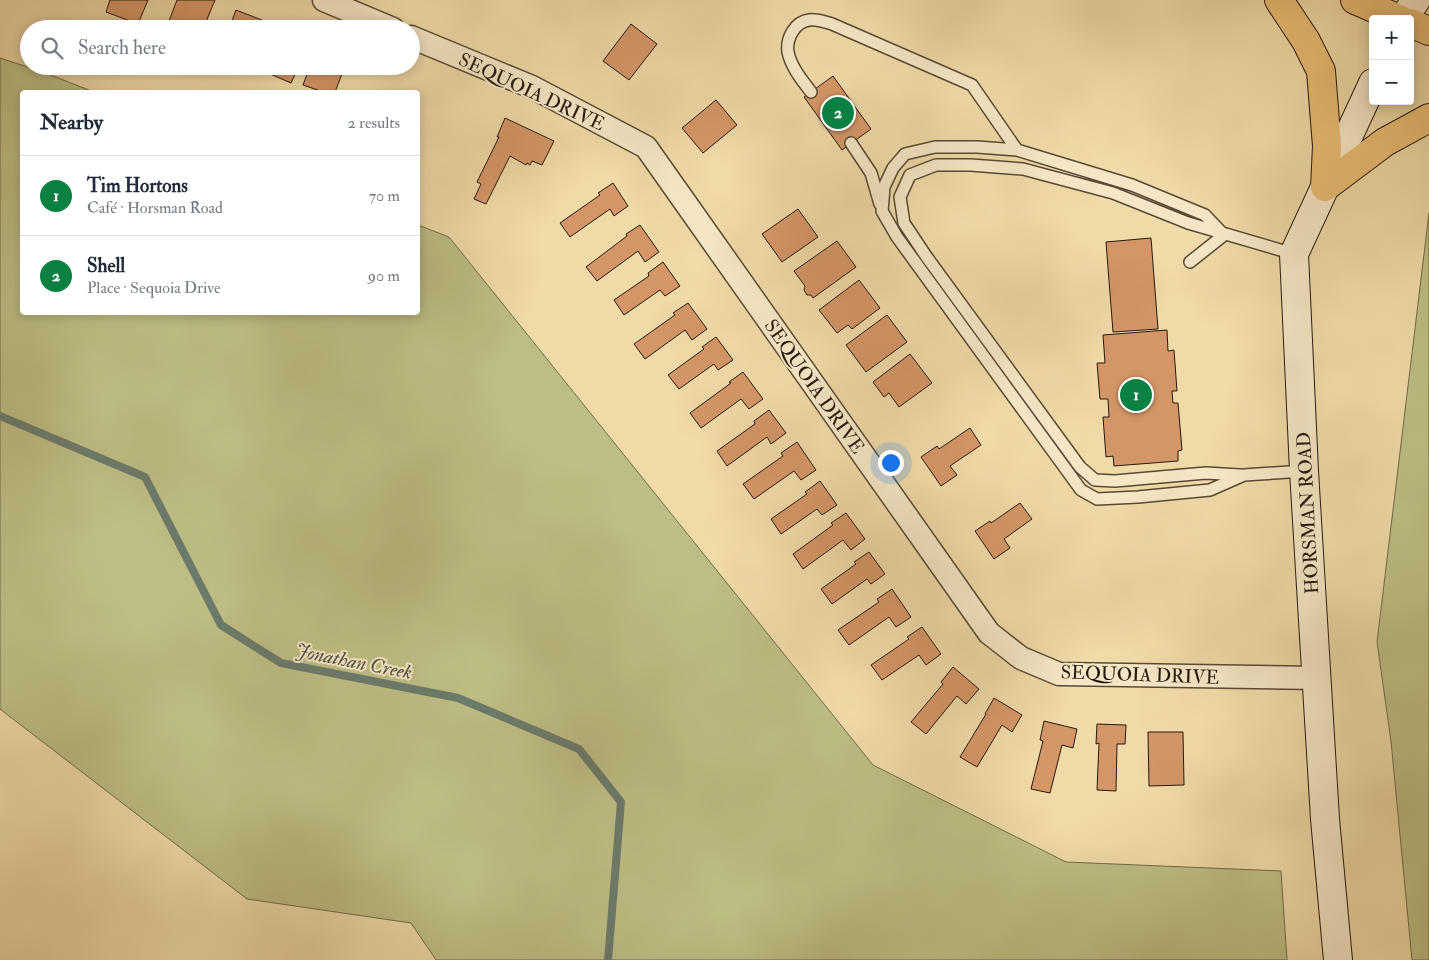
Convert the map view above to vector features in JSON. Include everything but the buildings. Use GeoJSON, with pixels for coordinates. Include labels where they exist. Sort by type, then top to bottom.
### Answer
{"type":"FeatureCollection","features":[{"type":"Feature","properties":{"kind":"main road"},"geometry":{"type":"LineString","coordinates":[[1279,0],[1306,41],[1321,71],[1327,146],[1325,187]]}},
{"type":"Feature","properties":{"kind":"main road"},"geometry":{"type":"LineString","coordinates":[[1354,0],[1391,15]]}},
{"type":"Feature","properties":{"kind":"main road"},"geometry":{"type":"LineString","coordinates":[[1414,25],[1429,32]]}},
{"type":"Feature","properties":{"kind":"main road"},"geometry":{"type":"LineString","coordinates":[[1325,187],[1385,142],[1429,118]]}},
{"type":"Feature","properties":{"kind":"street"},"geometry":{"type":"LineString","coordinates":[[324,0],[372,20]]}},
{"type":"Feature","properties":{"kind":"street"},"geometry":{"type":"LineString","coordinates":[[1402,15],[1404,0]]}},
{"type":"Feature","properties":{"kind":"street"},"geometry":{"type":"LineString","coordinates":[[1404,15],[1416,0]]}},
{"type":"Feature","properties":{"kind":"street","name":"SEQUOIA DRIVE"},"geometry":{"type":"LineString","coordinates":[[420,40],[532,87],[646,147],[989,633],[1021,658],[1059,674],[1317,678]]}},
{"type":"Feature","properties":{"kind":"street","name":"HORSMAN ROAD"},"geometry":{"type":"LineString","coordinates":[[1338,960],[1325,819],[1304,471],[1294,254],[1369,92]]}},
{"type":"Feature","properties":{"kind":"lane"},"geometry":{"type":"LineString","coordinates":[[811,92],[792,64],[788,51],[788,38],[797,25],[808,20],[832,24],[972,85],[1017,150]]}},
{"type":"Feature","properties":{"kind":"lane"},"geometry":{"type":"LineString","coordinates":[[851,143],[871,173],[882,211],[897,237],[1081,490],[1097,499],[1210,490],[1244,475]]}},
{"type":"Feature","properties":{"kind":"lane"},"geometry":{"type":"LineString","coordinates":[[882,211],[884,187],[893,168],[905,154],[935,148],[977,147],[1017,150],[1140,188],[1205,215],[1224,235]]}},
{"type":"Feature","properties":{"kind":"lane"},"geometry":{"type":"LineString","coordinates":[[1294,254],[1188,223],[1113,193],[1023,169],[971,164],[936,165],[910,175],[900,197],[904,223],[926,256],[1080,467],[1095,480],[1116,481],[1206,473],[1244,475],[1304,471]]}},
{"type":"Feature","properties":{"kind":"lane"},"geometry":{"type":"LineString","coordinates":[[1190,262],[1224,235]]}},
{"type":"Feature","properties":{"kind":"green space"},"geometry":{"type":"Polygon","coordinates":[[[0,58],[20,65],[20,75],[51,75],[89,90],[20,90],[20,315],[420,315],[420,226],[449,237],[873,765],[1066,862],[1281,871],[1287,960],[436,960],[411,923],[247,899],[0,709],[0,58]]]}},
{"type":"Feature","properties":{"kind":"green space"},"geometry":{"type":"Polygon","coordinates":[[[1429,213],[1429,960],[1412,960],[1391,741],[1377,642],[1429,213]]]}},
{"type":"Feature","properties":{"kind":"waterway","name":"Jonathan Creek"},"geometry":{"type":"LineString","coordinates":[[0,416],[145,477],[221,625],[281,663],[458,698],[579,749],[621,802],[608,960]]}},
{"type":"Feature","properties":{"kind":"place","name":"Shell"},"geometry":{"type":"Point","coordinates":[838,113]}},
{"type":"Feature","properties":{"kind":"place","name":"Tim Hortons"},"geometry":{"type":"Point","coordinates":[1136,395]}}]}
